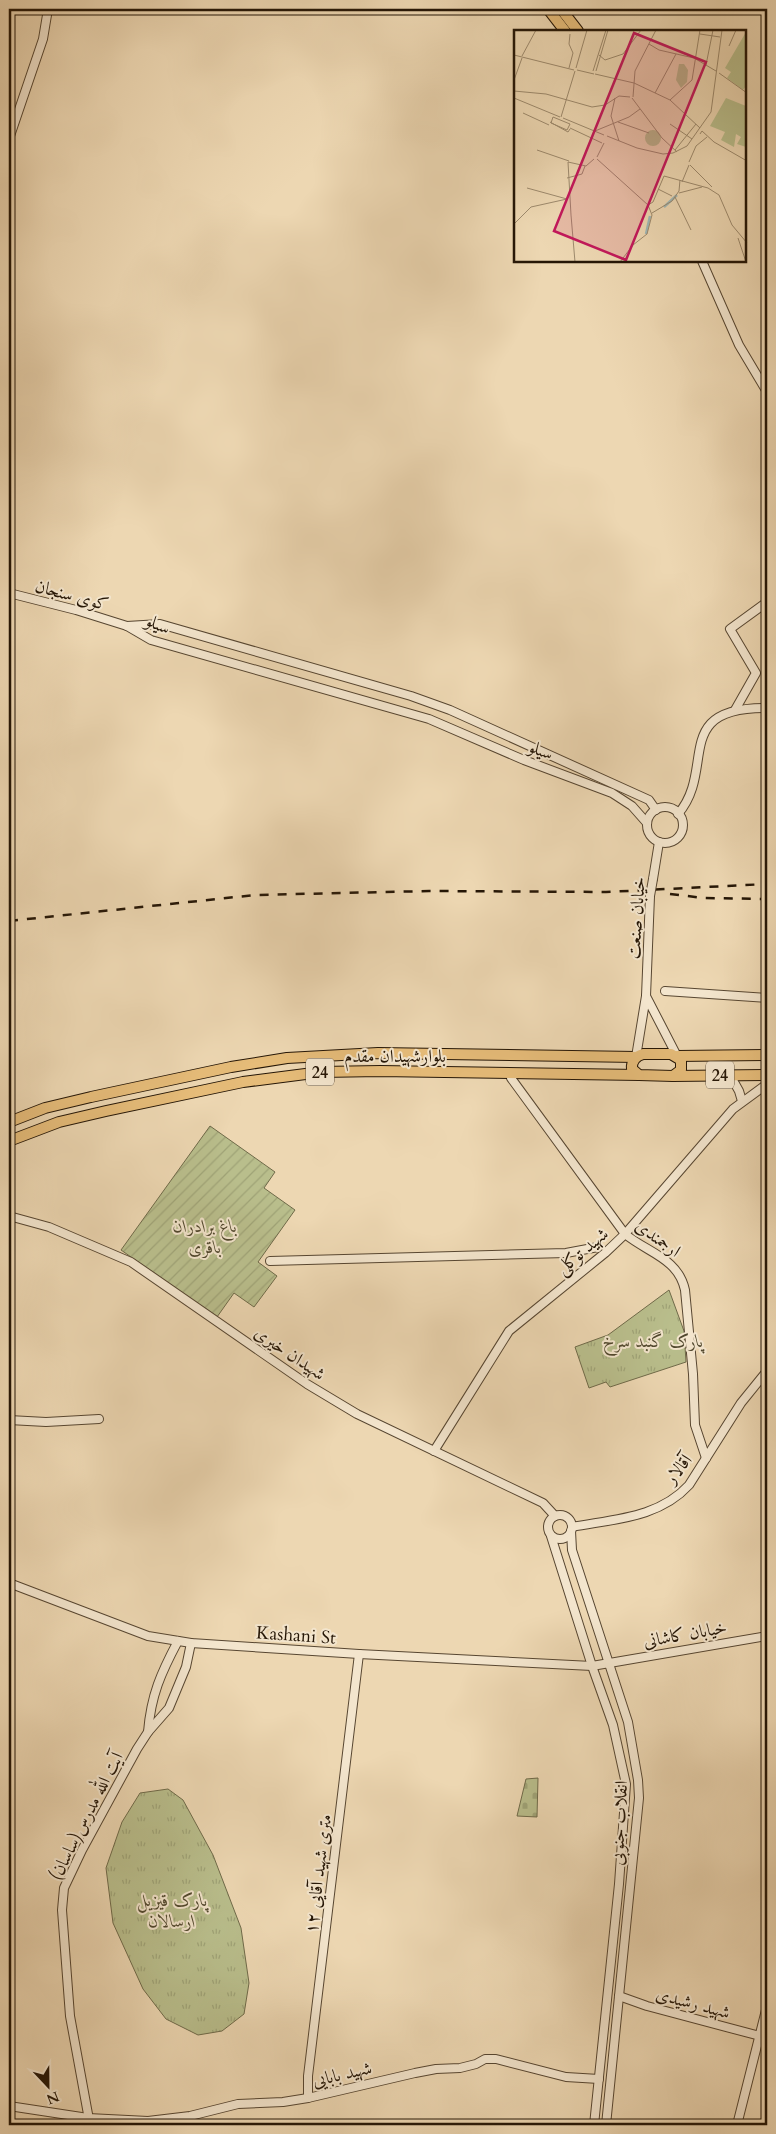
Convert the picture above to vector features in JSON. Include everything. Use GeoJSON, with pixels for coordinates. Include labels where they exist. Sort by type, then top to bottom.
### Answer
{"type":"FeatureCollection","features":[{"type":"Feature","properties":{"kind":"main road"},"geometry":{"type":"LineString","coordinates":[[548,9],[564,30]]}},
{"type":"Feature","properties":{"kind":"main road"},"geometry":{"type":"LineString","coordinates":[[561,9],[577,30]]}},
{"type":"Feature","properties":{"kind":"main road","name":"بلوارشهیدان مقدم"},"geometry":{"type":"LineString","coordinates":[[9,1122],[45,1108],[91,1097],[231,1067],[287,1058],[378,1053],[636,1057]]}},
{"type":"Feature","properties":{"kind":"main road","name":"24"},"geometry":{"type":"LineString","coordinates":[[636,1057],[643,1054],[671,1054],[677,1056],[767,1055]]}},
{"type":"Feature","properties":{"kind":"main road","name":"24"},"geometry":{"type":"LineString","coordinates":[[673,1076],[679,1072],[682,1066],[681,1060],[677,1056]]}},
{"type":"Feature","properties":{"kind":"main road"},"geometry":{"type":"LineString","coordinates":[[636,1057],[632,1062],[632,1069],[639,1075]]}},
{"type":"Feature","properties":{"kind":"main road","name":"بلوارشهیدان مقدم"},"geometry":{"type":"LineString","coordinates":[[9,1141],[59,1122],[243,1082],[324,1072],[380,1070],[639,1075]]}},
{"type":"Feature","properties":{"kind":"main road","name":"24"},"geometry":{"type":"LineString","coordinates":[[639,1075],[767,1075]]}},
{"type":"Feature","properties":{"kind":"street"},"geometry":{"type":"LineString","coordinates":[[9,139],[43,39],[48,9]]}},
{"type":"Feature","properties":{"kind":"street"},"geometry":{"type":"LineString","coordinates":[[702,262],[739,345],[767,392]]}},
{"type":"Feature","properties":{"kind":"street","name":"کوی سنجان"},"geometry":{"type":"LineString","coordinates":[[9,593],[76,610],[127,626]]}},
{"type":"Feature","properties":{"kind":"street"},"geometry":{"type":"LineString","coordinates":[[734,710],[756,672],[730,629],[767,602]]}},
{"type":"Feature","properties":{"kind":"street","name":"سیلو"},"geometry":{"type":"LineString","coordinates":[[127,626],[160,624],[411,696],[450,710],[649,800],[656,810]]}},
{"type":"Feature","properties":{"kind":"street","name":"سیلو"},"geometry":{"type":"LineString","coordinates":[[127,626],[151,640],[403,710],[441,724],[524,760],[612,793],[632,806],[647,823]]}},
{"type":"Feature","properties":{"kind":"street"},"geometry":{"type":"LineString","coordinates":[[678,814],[687,804],[702,736],[713,722],[734,710],[767,708]]}},
{"type":"Feature","properties":{"kind":"street"},"geometry":{"type":"LineString","coordinates":[[441,724],[450,710]]}},
{"type":"Feature","properties":{"kind":"street"},"geometry":{"type":"LineString","coordinates":[[584,782],[587,772]]}},
{"type":"Feature","properties":{"kind":"street"},"geometry":{"type":"LineString","coordinates":[[666,808],[678,814],[682,824],[679,835],[669,842],[659,842],[649,834],[647,823],[651,813],[666,808]]}},
{"type":"Feature","properties":{"kind":"street","name":"خیابان صنعت"},"geometry":{"type":"LineString","coordinates":[[636,1057],[646,996],[650,896],[659,842]]}},
{"type":"Feature","properties":{"kind":"street"},"geometry":{"type":"LineString","coordinates":[[665,991],[767,998]]}},
{"type":"Feature","properties":{"kind":"street","name":"خیابان صنعت"},"geometry":{"type":"LineString","coordinates":[[646,996],[677,1056]]}},
{"type":"Feature","properties":{"kind":"street","name":"ارجمندی"},"geometry":{"type":"LineString","coordinates":[[512,1073],[511,1078],[625,1234],[674,1266],[683,1278],[686,1290],[693,1374],[695,1425],[706,1458]]}},
{"type":"Feature","properties":{"kind":"street"},"geometry":{"type":"LineString","coordinates":[[730,1075],[742,1101]]}},
{"type":"Feature","properties":{"kind":"street","name":"شهید توکلی"},"geometry":{"type":"LineString","coordinates":[[434,1451],[509,1331],[625,1234],[733,1109],[767,1084]]}},
{"type":"Feature","properties":{"kind":"street","name":"شهیدان خیری"},"geometry":{"type":"LineString","coordinates":[[9,1216],[49,1227],[131,1262],[310,1386],[357,1414],[543,1503],[555,1516]]}},
{"type":"Feature","properties":{"kind":"street"},"geometry":{"type":"LineString","coordinates":[[270,1261],[566,1253],[598,1247]]}},
{"type":"Feature","properties":{"kind":"street","name":"آقالار"},"geometry":{"type":"LineString","coordinates":[[572,1529],[628,1519],[664,1505],[679,1495],[706,1458],[741,1403],[767,1371]]}},
{"type":"Feature","properties":{"kind":"street"},"geometry":{"type":"LineString","coordinates":[[9,1420],[46,1422],[99,1419]]}},
{"type":"Feature","properties":{"kind":"street"},"geometry":{"type":"LineString","coordinates":[[555,1516],[567,1517],[572,1529],[563,1539],[551,1536],[548,1525],[555,1516]]}},
{"type":"Feature","properties":{"kind":"street","name":"انقلاب جنوبی"},"geometry":{"type":"LineString","coordinates":[[572,1529],[572,1550],[628,1722],[638,1780],[639,1798],[606,2125]]}},
{"type":"Feature","properties":{"kind":"street","name":"انقلاب جنوبی"},"geometry":{"type":"LineString","coordinates":[[551,1536],[592,1666],[613,1725],[626,1784],[617,1904],[594,2125]]}},
{"type":"Feature","properties":{"kind":"street","name":"Kashani St"},"geometry":{"type":"LineString","coordinates":[[9,1583],[148,1636],[178,1641],[358,1654],[592,1666]]}},
{"type":"Feature","properties":{"kind":"street","name":"خیابان کاشانی"},"geometry":{"type":"LineString","coordinates":[[592,1666],[767,1636]]}},
{"type":"Feature","properties":{"kind":"street","name":"آیت الله مدرس(ساسان)"},"geometry":{"type":"LineString","coordinates":[[148,1732],[151,1703],[162,1671],[178,1641]]}},
{"type":"Feature","properties":{"kind":"street","name":"آیت الله مدرس(ساسان)"},"geometry":{"type":"LineString","coordinates":[[89,2122],[70,2016],[62,1910],[64,1888],[86,1842],[136,1749],[148,1732],[170,1708],[186,1667],[191,1642]]}},
{"type":"Feature","properties":{"kind":"street","name":"۱۲ متری شهید آقایی"},"geometry":{"type":"LineString","coordinates":[[308,2098],[308,2076],[358,1654]]}},
{"type":"Feature","properties":{"kind":"street"},"geometry":{"type":"LineString","coordinates":[[613,1725],[620,1718],[628,1722]]}},
{"type":"Feature","properties":{"kind":"street"},"geometry":{"type":"LineString","coordinates":[[617,1904],[628,1905]]}},
{"type":"Feature","properties":{"kind":"street","name":"شهید رشیدی"},"geometry":{"type":"LineString","coordinates":[[619,1996],[647,2006],[760,2036]]}},
{"type":"Feature","properties":{"kind":"street"},"geometry":{"type":"LineString","coordinates":[[737,2125],[767,2006]]}},
{"type":"Feature","properties":{"kind":"street","name":"شهید بابایی"},"geometry":{"type":"LineString","coordinates":[[9,2106],[89,2122],[148,2121],[190,2116],[238,2104],[283,2102],[308,2098],[415,2073],[436,2069],[460,2068],[486,2059],[496,2059],[566,2076],[600,2079]]}},
{"type":"Feature","properties":{"kind":"green space","name":"باغ برادران باقری"},"geometry":{"type":"Polygon","coordinates":[[[210,1126],[275,1172],[264,1188],[295,1210],[258,1262],[277,1276],[254,1307],[234,1293],[217,1317],[121,1250],[210,1126]]]}},
{"type":"Feature","properties":{"kind":"green space","name":"پارک گنبد سرخ"},"geometry":{"type":"Polygon","coordinates":[[[669,1290],[684,1331],[686,1362],[610,1387],[606,1382],[589,1388],[575,1347],[608,1335],[669,1290]]]}},
{"type":"Feature","properties":{"kind":"green space"},"geometry":{"type":"Polygon","coordinates":[[[538,1778],[537,1817],[517,1816],[526,1779],[538,1778]]]}},
{"type":"Feature","properties":{"kind":"green space","name":"پارک قیزیل ارسالان"},"geometry":{"type":"Polygon","coordinates":[[[168,1789],[183,1800],[213,1855],[241,1928],[249,1983],[244,2014],[222,2031],[198,2035],[166,2019],[143,1989],[113,1923],[106,1868],[122,1822],[140,1793],[168,1789]]]}},
{"type":"Feature","properties":{"kind":"railway"},"geometry":{"type":"LineString","coordinates":[[9,921],[255,895],[429,891],[606,892],[767,884]]}},
{"type":"Feature","properties":{"kind":"railway"},"geometry":{"type":"LineString","coordinates":[[670,894],[704,898],[767,899]]}}]}
